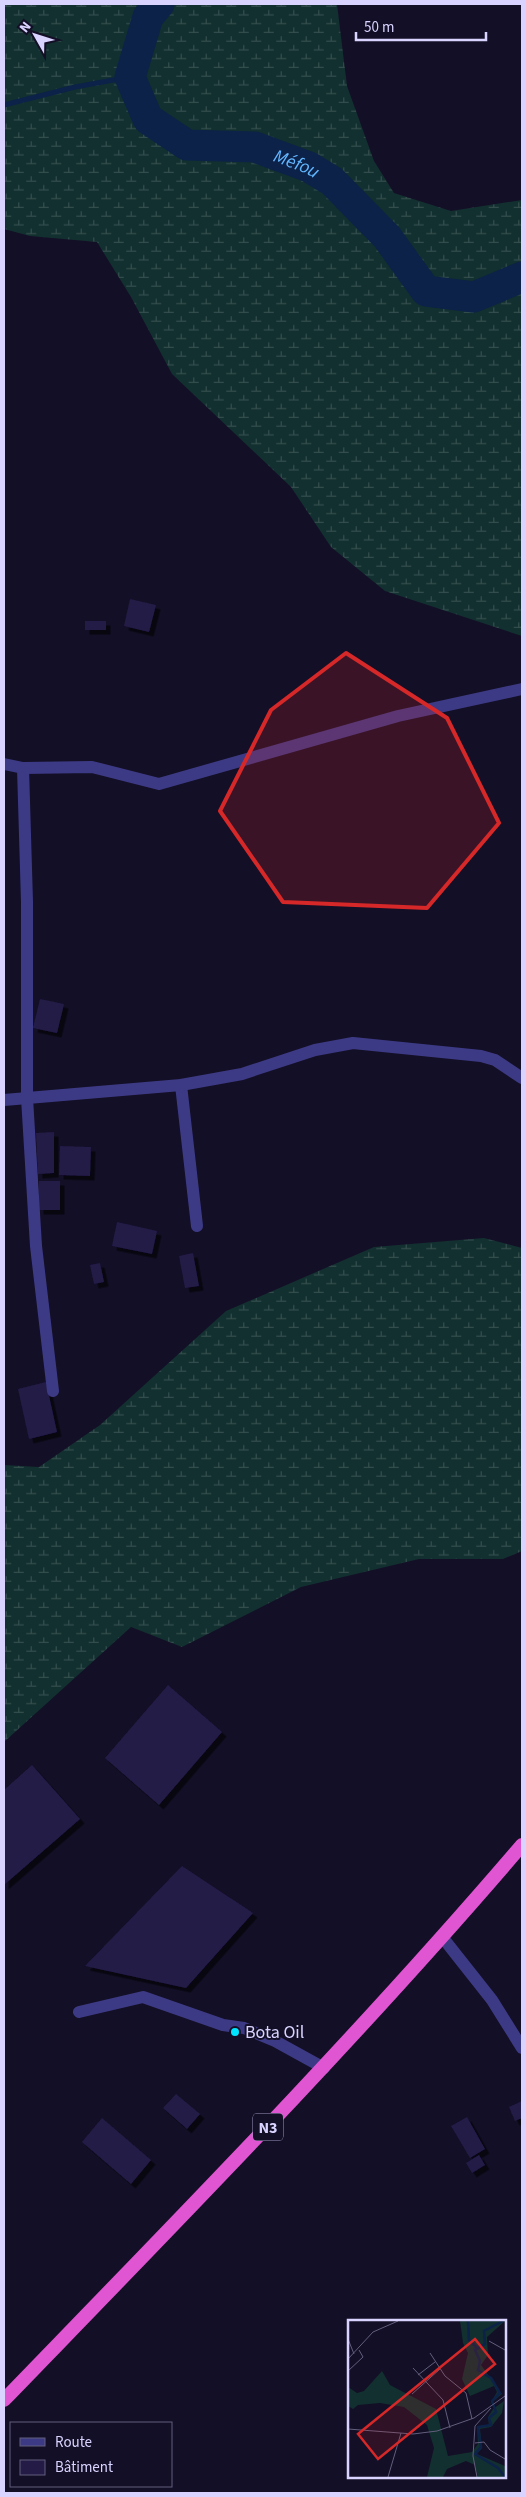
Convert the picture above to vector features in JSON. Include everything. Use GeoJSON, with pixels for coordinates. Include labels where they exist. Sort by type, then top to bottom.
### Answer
{"type":"FeatureCollection","features":[{"type":"Feature","properties":{"kind":"highway","name":"N3"},"geometry":{"type":"LineString","coordinates":[[4,2400],[324,2068],[443,1938],[522,1845]]}},
{"type":"Feature","properties":{"kind":"street"},"geometry":{"type":"LineString","coordinates":[[4,764],[23,768],[92,767],[159,784],[398,716],[522,689]]}},
{"type":"Feature","properties":{"kind":"street"},"geometry":{"type":"LineString","coordinates":[[23,768],[27,902],[27,1098],[36,1246],[53,1391]]}},
{"type":"Feature","properties":{"kind":"street"},"geometry":{"type":"LineString","coordinates":[[4,1100],[181,1085],[242,1074],[315,1050],[353,1043],[481,1056],[495,1060],[522,1078]]}},
{"type":"Feature","properties":{"kind":"street"},"geometry":{"type":"LineString","coordinates":[[181,1085],[197,1226]]}},
{"type":"Feature","properties":{"kind":"street"},"geometry":{"type":"LineString","coordinates":[[443,1938],[492,2000],[522,2048]]}},
{"type":"Feature","properties":{"kind":"street"},"geometry":{"type":"LineString","coordinates":[[79,2012],[143,1996],[223,2025],[244,2028],[275,2041],[324,2068]]}},
{"type":"Feature","properties":{"kind":"highlighted area"},"geometry":{"type":"Polygon","coordinates":[[[346,653],[447,718],[499,823],[427,908],[283,902],[220,811],[271,710],[346,653]]]}},
{"type":"Feature","properties":{"kind":"green space"},"geometry":{"type":"Polygon","coordinates":[[[4,4],[337,4],[347,86],[374,161],[394,193],[451,211],[522,200],[522,636],[385,591],[331,547],[291,487],[172,374],[131,297],[97,242],[30,236],[4,229],[4,4]]]}},
{"type":"Feature","properties":{"kind":"green space"},"geometry":{"type":"Polygon","coordinates":[[[484,1238],[522,1248],[522,1551],[503,1559],[419,1559],[301,1587],[182,1647],[131,1627],[4,1742],[4,1465],[39,1467],[100,1425],[226,1311],[374,1247],[484,1238]]]}},
{"type":"Feature","properties":{"kind":"building"},"geometry":{"type":"Polygon","coordinates":[[[130,599],[156,605],[149,632],[124,626],[130,599]]]}},
{"type":"Feature","properties":{"kind":"building"},"geometry":{"type":"Polygon","coordinates":[[[85,621],[106,621],[106,630],[85,630],[85,621]]]}},
{"type":"Feature","properties":{"kind":"building"},"geometry":{"type":"Polygon","coordinates":[[[40,999],[64,1004],[57,1033],[33,1028],[40,999]]]}},
{"type":"Feature","properties":{"kind":"building"},"geometry":{"type":"Polygon","coordinates":[[[54,1132],[54,1173],[38,1174],[36,1133],[54,1132]]]}},
{"type":"Feature","properties":{"kind":"building"},"geometry":{"type":"Polygon","coordinates":[[[60,1146],[91,1147],[90,1176],[59,1175],[60,1146]]]}},
{"type":"Feature","properties":{"kind":"building"},"geometry":{"type":"Polygon","coordinates":[[[39,1181],[60,1181],[60,1210],[39,1210],[39,1181]]]}},
{"type":"Feature","properties":{"kind":"building"},"geometry":{"type":"Polygon","coordinates":[[[117,1222],[157,1231],[152,1254],[112,1246],[117,1222]]]}},
{"type":"Feature","properties":{"kind":"building"},"geometry":{"type":"Polygon","coordinates":[[[193,1253],[199,1286],[185,1288],[179,1256],[193,1253]]]}},
{"type":"Feature","properties":{"kind":"building"},"geometry":{"type":"Polygon","coordinates":[[[100,1263],[104,1282],[94,1284],[90,1265],[100,1263]]]}},
{"type":"Feature","properties":{"kind":"building"},"geometry":{"type":"Polygon","coordinates":[[[46,1382],[57,1432],[29,1439],[18,1389],[46,1382]]]}},
{"type":"Feature","properties":{"kind":"building"},"geometry":{"type":"Polygon","coordinates":[[[168,1685],[222,1732],[159,1805],[105,1758],[168,1685]]]}},
{"type":"Feature","properties":{"kind":"building"},"geometry":{"type":"Polygon","coordinates":[[[32,1765],[80,1819],[4,1885],[4,1790],[32,1765]]]}},
{"type":"Feature","properties":{"kind":"building"},"geometry":{"type":"Polygon","coordinates":[[[182,1866],[253,1913],[186,1988],[85,1966],[182,1866]]]}},
{"type":"Feature","properties":{"kind":"building"},"geometry":{"type":"Polygon","coordinates":[[[176,2094],[200,2114],[187,2129],[163,2108],[176,2094]]]}},
{"type":"Feature","properties":{"kind":"building"},"geometry":{"type":"Polygon","coordinates":[[[522,2101],[522,2118],[515,2121],[509,2107],[522,2101]]]}},
{"type":"Feature","properties":{"kind":"building"},"geometry":{"type":"Polygon","coordinates":[[[467,2117],[485,2149],[470,2158],[451,2126],[467,2117]]]}},
{"type":"Feature","properties":{"kind":"building"},"geometry":{"type":"Polygon","coordinates":[[[102,2118],[151,2160],[131,2184],[82,2142],[102,2118]]]}},
{"type":"Feature","properties":{"kind":"building"},"geometry":{"type":"Polygon","coordinates":[[[479,2155],[485,2165],[472,2173],[466,2163],[479,2155]]]}},
{"type":"Feature","properties":{"kind":"waterway","name":"Méfou"},"geometry":{"type":"LineString","coordinates":[[159,4],[148,17],[130,77],[148,119],[187,145],[255,147],[309,167],[332,181],[387,237],[426,291],[474,297],[522,277]]}},
{"type":"Feature","properties":{"kind":"waterway"},"geometry":{"type":"LineString","coordinates":[[4,105],[75,87],[130,77]]}},
{"type":"Feature","properties":{"kind":"place","name":"Bota Oil"},"geometry":{"type":"Point","coordinates":[235,2032]}}]}
